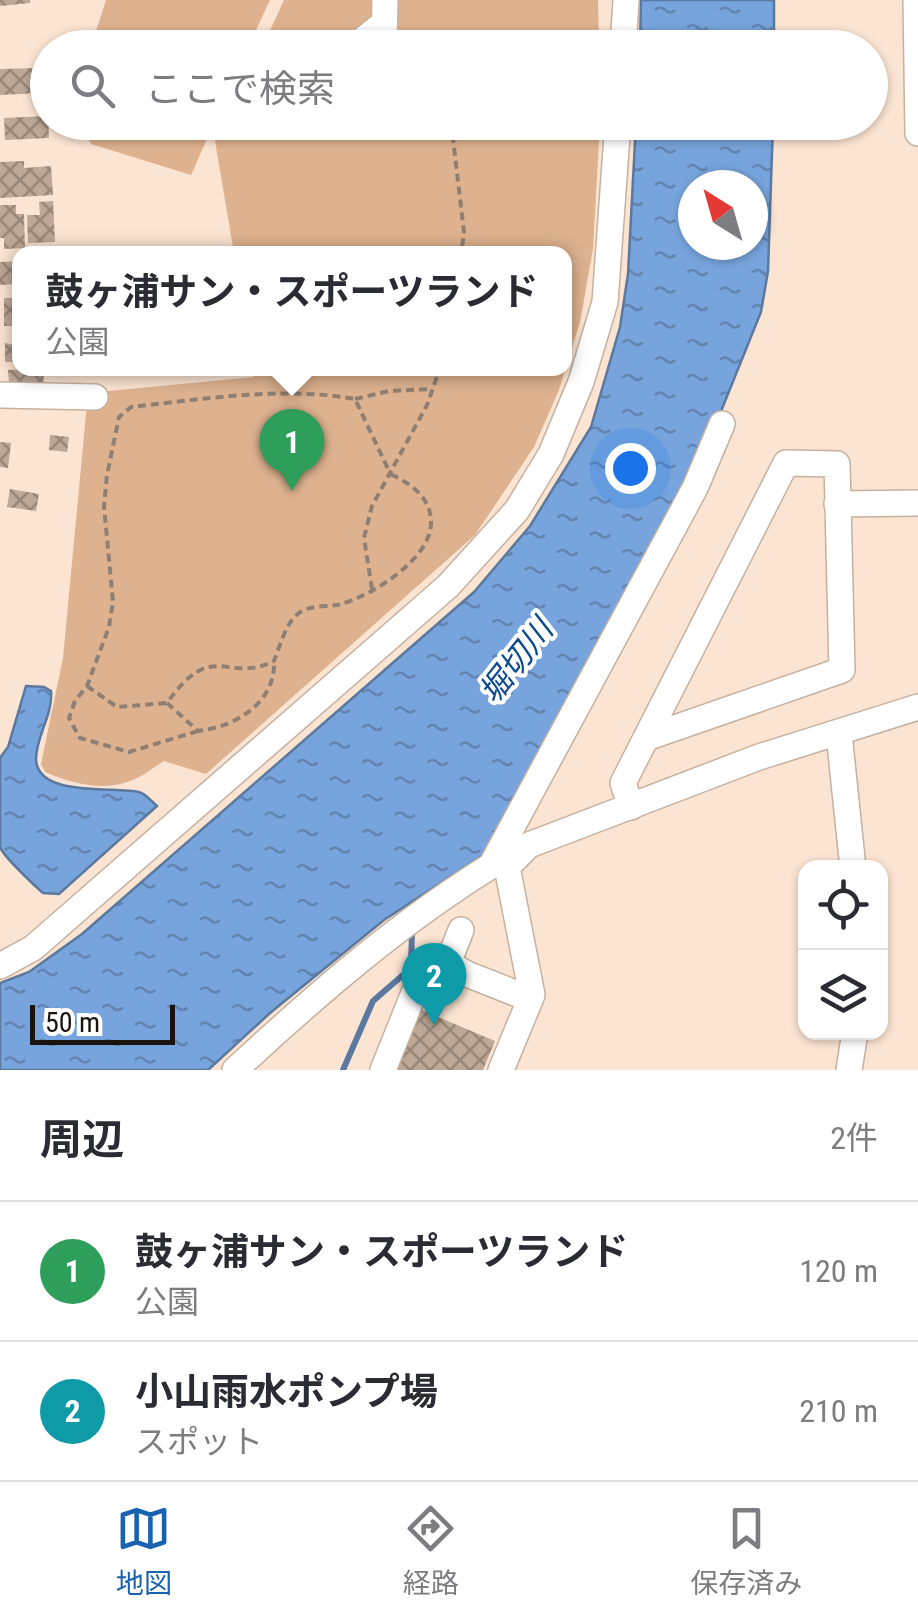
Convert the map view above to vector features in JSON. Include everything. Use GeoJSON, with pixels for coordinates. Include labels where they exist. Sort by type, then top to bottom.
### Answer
{"type":"FeatureCollection","features":[{"type":"Feature","properties":{"kind":"street"},"geometry":{"type":"LineString","coordinates":[[624,30],[626,0]]}},
{"type":"Feature","properties":{"kind":"street"},"geometry":{"type":"LineString","coordinates":[[916,0],[918,133]]}},
{"type":"Feature","properties":{"kind":"street"},"geometry":{"type":"LineString","coordinates":[[0,966],[46,938],[448,586],[517,510],[551,454],[574,400],[605,302],[617,140]]}},
{"type":"Feature","properties":{"kind":"street"},"geometry":{"type":"LineString","coordinates":[[0,395],[95,397]]}},
{"type":"Feature","properties":{"kind":"street"},"geometry":{"type":"LineString","coordinates":[[501,1070],[532,995],[499,867],[695,488],[722,424]]}},
{"type":"Feature","properties":{"kind":"street"},"geometry":{"type":"LineString","coordinates":[[631,807],[623,782],[786,463],[838,464],[842,670],[648,736]]}},
{"type":"Feature","properties":{"kind":"street"},"geometry":{"type":"LineString","coordinates":[[838,504],[918,503]]}},
{"type":"Feature","properties":{"kind":"street"},"geometry":{"type":"LineString","coordinates":[[234,1070],[386,937],[529,845],[710,775],[918,708]]}},
{"type":"Feature","properties":{"kind":"street"},"geometry":{"type":"LineString","coordinates":[[840,734],[852,860]]}},
{"type":"Feature","properties":{"kind":"street"},"geometry":{"type":"LineString","coordinates":[[383,1070],[414,993],[448,963],[461,930]]}},
{"type":"Feature","properties":{"kind":"street"},"geometry":{"type":"LineString","coordinates":[[448,963],[530,999]]}},
{"type":"Feature","properties":{"kind":"street"},"geometry":{"type":"LineString","coordinates":[[850,1070],[854,1040]]}},
{"type":"Feature","properties":{"kind":"path"},"geometry":{"type":"LineString","coordinates":[[453,140],[464,232],[462,246]]}},
{"type":"Feature","properties":{"kind":"path"},"geometry":{"type":"LineString","coordinates":[[372,589],[364,538],[372,506],[427,405],[437,376]]}},
{"type":"Feature","properties":{"kind":"path"},"geometry":{"type":"LineString","coordinates":[[354,400],[388,472],[412,484],[425,501],[432,518],[422,549],[403,569],[372,589],[339,604],[316,606],[298,614],[274,660],[274,676],[266,696],[237,719],[215,729],[198,730],[129,752],[80,738],[69,718],[75,701],[87,686],[109,628],[114,602],[104,506],[120,417],[131,407],[257,395],[316,394],[354,400],[389,391],[432,389]]}},
{"type":"Feature","properties":{"kind":"path"},"geometry":{"type":"LineString","coordinates":[[87,686],[117,707],[167,702],[196,669],[216,665],[263,666],[274,660]]}},
{"type":"Feature","properties":{"kind":"path"},"geometry":{"type":"LineString","coordinates":[[167,702],[198,730]]}},
{"type":"Feature","properties":{"kind":"shaded area"},"geometry":{"type":"Polygon","coordinates":[[[106,0],[270,0],[256,30],[96,30],[106,0]]]}},
{"type":"Feature","properties":{"kind":"shaded area"},"geometry":{"type":"Polygon","coordinates":[[[284,0],[598,0],[599,30],[270,30],[284,0]]]}},
{"type":"Feature","properties":{"kind":"shaded area"},"geometry":{"type":"Polygon","coordinates":[[[89,140],[206,140],[191,175],[91,144],[89,140]]]}},
{"type":"Feature","properties":{"kind":"shaded area"},"geometry":{"type":"Polygon","coordinates":[[[599,140],[593,249],[572,348],[572,246],[233,246],[215,141],[599,140]]]}},
{"type":"Feature","properties":{"kind":"shaded area"},"geometry":{"type":"Polygon","coordinates":[[[563,376],[534,447],[475,535],[206,774],[164,761],[139,777],[98,786],[45,772],[41,764],[63,658],[88,393],[254,377],[563,376]]]}},
{"type":"Feature","properties":{"kind":"water"},"geometry":{"type":"Polygon","coordinates":[[[641,0],[774,0],[774,30],[640,30],[641,0]]]}},
{"type":"Feature","properties":{"kind":"water","name":"堀切川"},"geometry":{"type":"Polygon","coordinates":[[[635,140],[772,140],[768,271],[761,312],[701,461],[491,850],[384,920],[270,1013],[208,1070],[0,1070],[0,983],[29,972],[82,934],[474,592],[530,526],[591,427],[620,327],[628,274],[635,140]]]}},
{"type":"Feature","properties":{"kind":"water"},"geometry":{"type":"Polygon","coordinates":[[[26,686],[51,691],[36,759],[49,780],[79,788],[139,792],[157,806],[59,894],[43,893],[0,847],[0,758],[8,747],[26,686]]]}},
{"type":"Feature","properties":{"kind":"building"},"geometry":{"type":"Polygon","coordinates":[[[0,0],[30,0],[30,3],[0,6],[0,0]]]}},
{"type":"Feature","properties":{"kind":"building"},"geometry":{"type":"Polygon","coordinates":[[[30,68],[30,93],[0,95],[0,69],[30,68]]]}},
{"type":"Feature","properties":{"kind":"building"},"geometry":{"type":"Polygon","coordinates":[[[30,117],[30,139],[5,140],[4,118],[30,117]]]}},
{"type":"Feature","properties":{"kind":"building"},"geometry":{"type":"Polygon","coordinates":[[[24,161],[24,168],[51,166],[53,195],[0,198],[0,162],[24,161]]]}},
{"type":"Feature","properties":{"kind":"building"},"geometry":{"type":"Polygon","coordinates":[[[53,201],[55,242],[28,243],[27,215],[40,215],[39,202],[53,201]]]}},
{"type":"Feature","properties":{"kind":"building"},"geometry":{"type":"Polygon","coordinates":[[[0,205],[16,205],[16,214],[24,214],[25,246],[4,249],[4,238],[0,238],[0,205]]]}},
{"type":"Feature","properties":{"kind":"building"},"geometry":{"type":"Polygon","coordinates":[[[12,261],[12,284],[0,285],[0,262],[12,261]]]}},
{"type":"Feature","properties":{"kind":"building"},"geometry":{"type":"Polygon","coordinates":[[[4,298],[12,298],[12,326],[4,326],[4,298]]]}},
{"type":"Feature","properties":{"kind":"building"},"geometry":{"type":"Polygon","coordinates":[[[5,343],[12,344],[12,362],[5,362],[5,343]]]}},
{"type":"Feature","properties":{"kind":"building"},"geometry":{"type":"Polygon","coordinates":[[[8,370],[12,370],[12,376],[44,376],[44,382],[9,383],[8,370]]]}},
{"type":"Feature","properties":{"kind":"building"},"geometry":{"type":"Polygon","coordinates":[[[50,435],[69,437],[67,452],[49,450],[50,435]]]}},
{"type":"Feature","properties":{"kind":"building"},"geometry":{"type":"Polygon","coordinates":[[[0,442],[11,443],[8,468],[0,467],[0,442]]]}},
{"type":"Feature","properties":{"kind":"building"},"geometry":{"type":"Polygon","coordinates":[[[10,489],[39,494],[36,511],[7,507],[10,489]]]}},
{"type":"Feature","properties":{"kind":"building"},"geometry":{"type":"Polygon","coordinates":[[[419,1009],[495,1041],[483,1070],[393,1070],[419,1009]]]}},
{"type":"Feature","properties":{"kind":"waterway"},"geometry":{"type":"LineString","coordinates":[[343,1070],[373,1001],[411,968],[412,930]]}},
{"type":"Feature","properties":{"kind":"place","name":"鼓ヶ浦サン・スポーツランド"},"geometry":{"type":"Point","coordinates":[292,491]}},
{"type":"Feature","properties":{"kind":"place","name":"小山雨水ポンプ場"},"geometry":{"type":"Point","coordinates":[434,1025]}}]}
